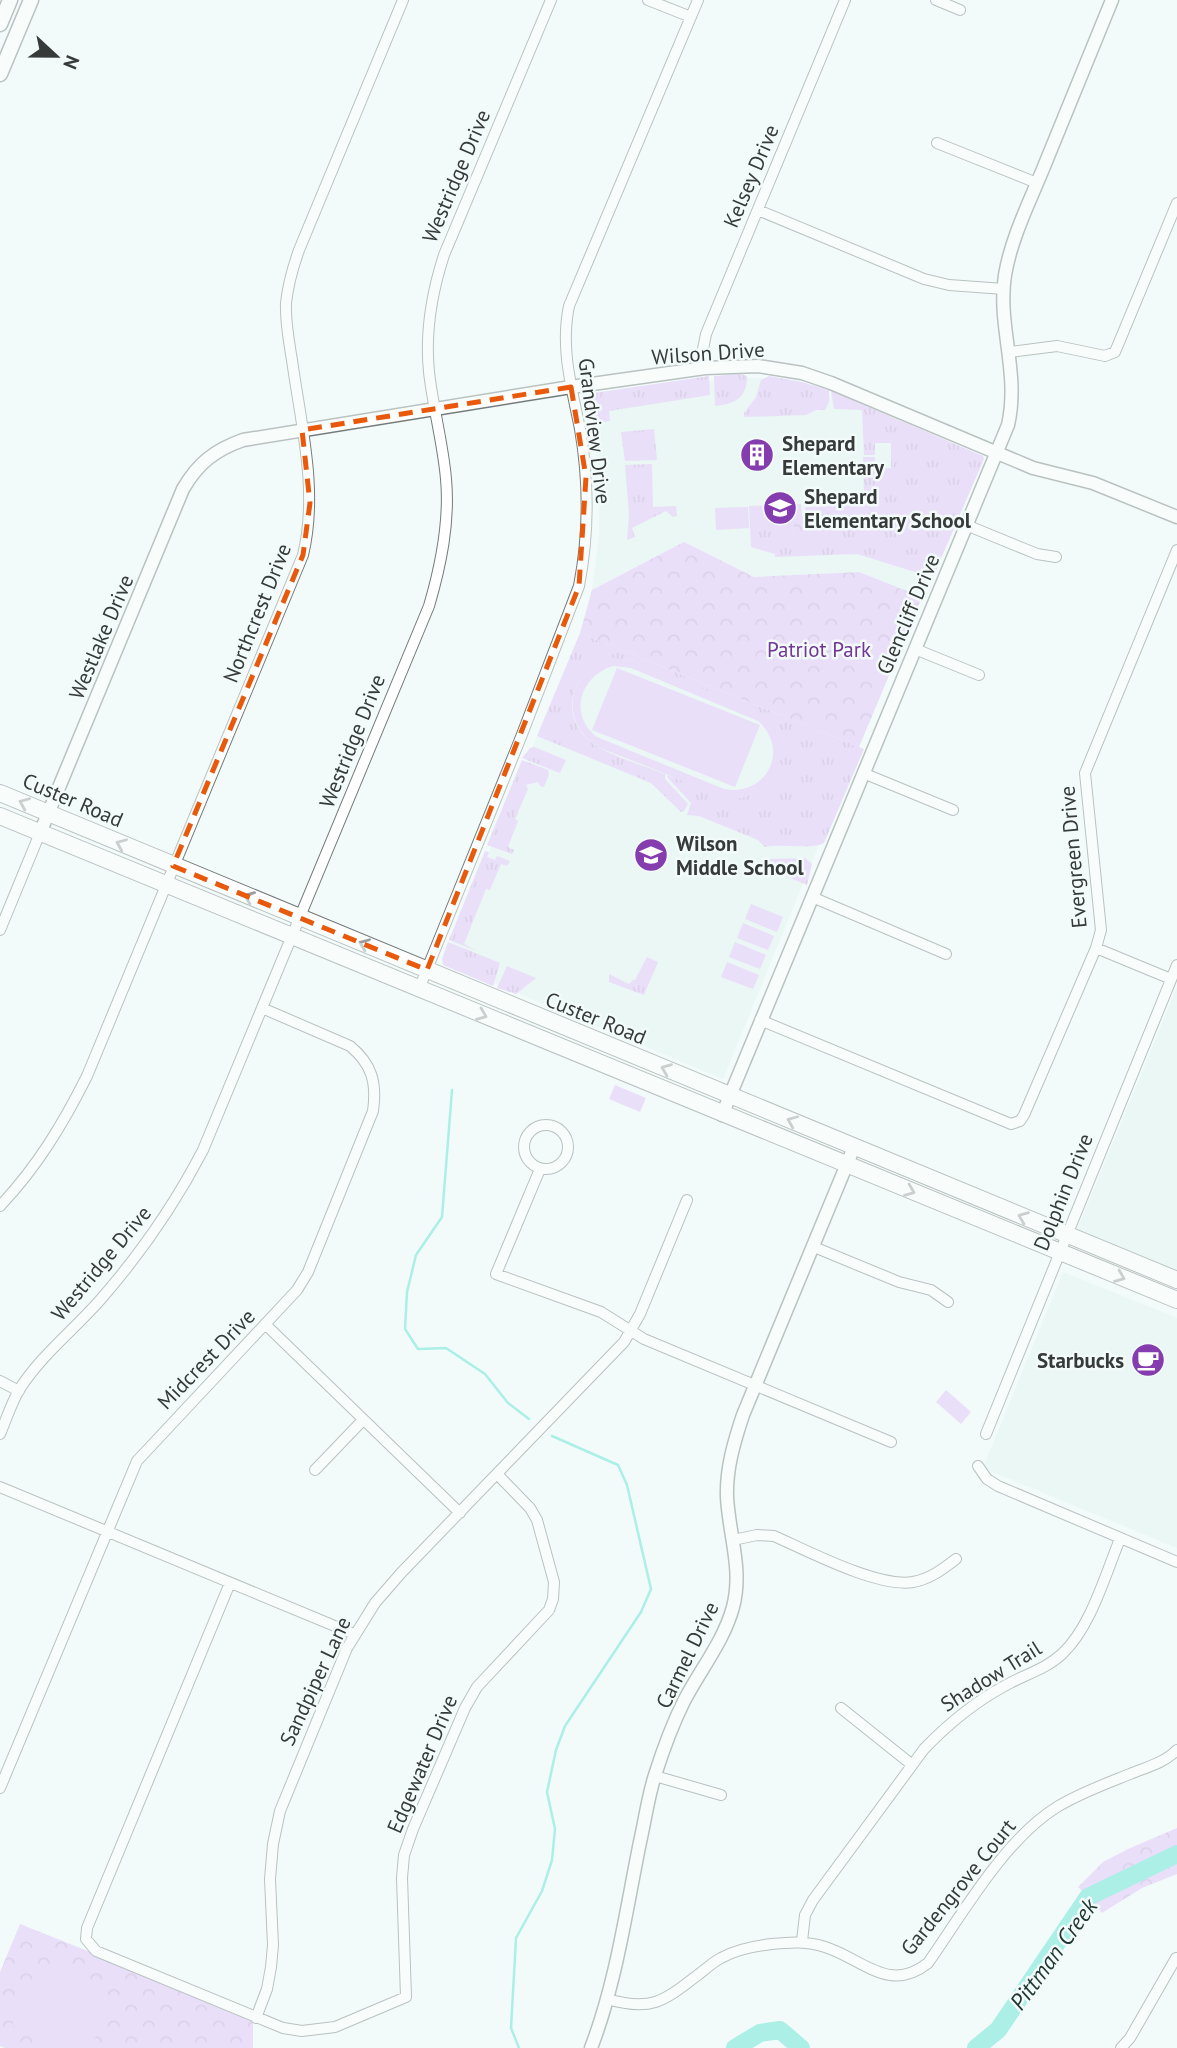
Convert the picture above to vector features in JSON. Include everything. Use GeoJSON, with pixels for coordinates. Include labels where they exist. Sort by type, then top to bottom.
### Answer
{"type":"FeatureCollection","features":[{"type":"Feature","properties":{"kind":"main road"},"geometry":{"type":"LineString","coordinates":[[0,24],[10,0]]}},
{"type":"Feature","properties":{"kind":"main road"},"geometry":{"type":"LineString","coordinates":[[0,74],[8,45],[31,0]]}},
{"type":"Feature","properties":{"kind":"main road"},"geometry":{"type":"LineString","coordinates":[[0,32],[8,45]]}},
{"type":"Feature","properties":{"kind":"main road","name":"Custer Road"},"geometry":{"type":"LineString","coordinates":[[0,793],[1177,1280]]}},
{"type":"Feature","properties":{"kind":"main road","name":"Custer Road"},"geometry":{"type":"LineString","coordinates":[[0,816],[1177,1300]]}},
{"type":"Feature","properties":{"kind":"street","name":"Northcrest Drive"},"geometry":{"type":"LineString","coordinates":[[0,1206],[29,1175],[65,1120],[87,1076],[303,555],[310,523],[310,503],[288,331],[286,304],[290,276],[403,0]]}},
{"type":"Feature","properties":{"kind":"street","name":"Westridge Drive"},"geometry":{"type":"LineString","coordinates":[[0,1434],[19,1391],[34,1369],[100,1301],[135,1259],[161,1223],[203,1150],[429,607],[445,533],[447,503],[446,477],[429,371],[428,340],[438,274],[551,0]]}},
{"type":"Feature","properties":{"kind":"street"},"geometry":{"type":"LineString","coordinates":[[648,0],[691,18]]}},
{"type":"Feature","properties":{"kind":"street","name":"Grandview Drive"},"geometry":{"type":"LineString","coordinates":[[419,989],[579,586],[585,540],[586,477],[564,329],[569,306],[698,0]]}},
{"type":"Feature","properties":{"kind":"street","name":"Kelsey Drive"},"geometry":{"type":"LineString","coordinates":[[705,368],[703,349],[706,334],[845,0]]}},
{"type":"Feature","properties":{"kind":"street"},"geometry":{"type":"LineString","coordinates":[[936,0],[960,10]]}},
{"type":"Feature","properties":{"kind":"street","name":"Glencliff Drive"},"geometry":{"type":"LineString","coordinates":[[722,1115],[997,452],[1013,404],[1010,352],[1004,316],[1004,289],[1012,250],[1112,0]]}},
{"type":"Feature","properties":{"kind":"street"},"geometry":{"type":"LineString","coordinates":[[937,143],[1037,183]]}},
{"type":"Feature","properties":{"kind":"street"},"geometry":{"type":"LineString","coordinates":[[1010,352],[1057,346],[1105,356],[1115,352],[1177,203]]}},
{"type":"Feature","properties":{"kind":"street"},"geometry":{"type":"LineString","coordinates":[[758,210],[924,279],[949,285],[1004,289]]}},
{"type":"Feature","properties":{"kind":"street","name":"Wilson Drive"},"geometry":{"type":"LineString","coordinates":[[302,430],[571,387],[705,368],[754,365],[802,373],[831,383],[1033,468],[1093,483],[1177,517]]}},
{"type":"Feature","properties":{"kind":"street","name":"Westlake Drive"},"geometry":{"type":"LineString","coordinates":[[0,930],[183,489],[192,474],[200,464],[225,446],[243,440],[302,430]]}},
{"type":"Feature","properties":{"kind":"street"},"geometry":{"type":"LineString","coordinates":[[966,525],[1037,554],[1056,557]]}},
{"type":"Feature","properties":{"kind":"street","name":"Evergreen Drive"},"geometry":{"type":"LineString","coordinates":[[760,1020],[1011,1124],[1020,1121],[1096,948],[1101,919],[1085,773],[1177,550]]}},
{"type":"Feature","properties":{"kind":"street"},"geometry":{"type":"LineString","coordinates":[[915,649],[979,675]]}},
{"type":"Feature","properties":{"kind":"street"},"geometry":{"type":"LineString","coordinates":[[863,773],[953,810]]}},
{"type":"Feature","properties":{"kind":"street"},"geometry":{"type":"LineString","coordinates":[[812,897],[946,954]]}},
{"type":"Feature","properties":{"kind":"street"},"geometry":{"type":"LineString","coordinates":[[1096,948],[1171,979]]}},
{"type":"Feature","properties":{"kind":"street","name":"Dolphin Drive"},"geometry":{"type":"LineString","coordinates":[[986,1434],[1177,965]]}},
{"type":"Feature","properties":{"kind":"street","name":"Midcrest Drive"},"geometry":{"type":"LineString","coordinates":[[0,1788],[137,1461],[297,1290],[308,1272],[373,1111],[376,1093],[370,1069],[350,1046],[262,1009]]}},
{"type":"Feature","properties":{"kind":"street"},"geometry":{"type":"LineString","coordinates":[[551,1126],[565,1136],[568,1153],[557,1167],[540,1169],[526,1159],[524,1142],[534,1128],[551,1126]]}},
{"type":"Feature","properties":{"kind":"street","name":"Carmel Drive"},"geometry":{"type":"LineString","coordinates":[[591,2048],[607,1999],[654,1776],[684,1703],[723,1634],[733,1607],[737,1558],[727,1495],[729,1465],[743,1415],[854,1147]]}},
{"type":"Feature","properties":{"kind":"street"},"geometry":{"type":"LineString","coordinates":[[540,1169],[496,1274],[601,1312],[644,1339],[891,1442]]}},
{"type":"Feature","properties":{"kind":"street"},"geometry":{"type":"LineString","coordinates":[[631,1332],[687,1200]]}},
{"type":"Feature","properties":{"kind":"street"},"geometry":{"type":"LineString","coordinates":[[814,1247],[899,1282],[931,1290],[947,1302]]}},
{"type":"Feature","properties":{"kind":"street"},"geometry":{"type":"LineString","coordinates":[[265,1324],[460,1513]]}},
{"type":"Feature","properties":{"kind":"street","name":"Sandpiper Lane"},"geometry":{"type":"LineString","coordinates":[[256,2018],[267,1989],[271,1967],[273,1945],[270,1879],[273,1844],[281,1811],[354,1634],[375,1603],[631,1332]]}},
{"type":"Feature","properties":{"kind":"street"},"geometry":{"type":"LineString","coordinates":[[0,1381],[19,1391]]}},
{"type":"Feature","properties":{"kind":"street"},"geometry":{"type":"LineString","coordinates":[[315,1470],[363,1420]]}},
{"type":"Feature","properties":{"kind":"street"},"geometry":{"type":"LineString","coordinates":[[978,1466],[987,1479],[998,1486],[1177,1562]]}},
{"type":"Feature","properties":{"kind":"street","name":"Edgewater Drive"},"geometry":{"type":"LineString","coordinates":[[256,2018],[283,2028],[322,2030],[406,1997],[402,1878],[404,1855],[413,1829],[465,1708],[477,1687],[549,1610],[553,1599],[554,1582],[537,1520],[530,1508],[497,1474]]}},
{"type":"Feature","properties":{"kind":"street"},"geometry":{"type":"LineString","coordinates":[[0,1487],[354,1634]]}},
{"type":"Feature","properties":{"kind":"street"},"geometry":{"type":"LineString","coordinates":[[733,1540],[757,1535],[774,1536],[879,1580],[898,1583],[928,1578],[956,1559]]}},
{"type":"Feature","properties":{"kind":"street","name":"Shadow Trail"},"geometry":{"type":"LineString","coordinates":[[802,1941],[805,1915],[813,1900],[911,1764],[944,1729],[975,1704],[1061,1656],[1084,1625],[1120,1539]]}},
{"type":"Feature","properties":{"kind":"street"},"geometry":{"type":"LineString","coordinates":[[230,1583],[87,1928],[86,1939],[92,1948],[256,2018]]}},
{"type":"Feature","properties":{"kind":"street"},"geometry":{"type":"LineString","coordinates":[[841,1708],[911,1764]]}},
{"type":"Feature","properties":{"kind":"street","name":"Gardengrove Court"},"geometry":{"type":"LineString","coordinates":[[607,1999],[629,2005],[656,2003],[718,1959],[745,1948],[802,1941],[825,1947],[891,1976],[906,1976],[917,1972],[928,1963],[1015,1841],[1035,1823],[1084,1792],[1164,1760],[1177,1750]]}},
{"type":"Feature","properties":{"kind":"street"},"geometry":{"type":"LineString","coordinates":[[654,1776],[721,1795]]}},
{"type":"Feature","properties":{"kind":"street"},"geometry":{"type":"LineString","coordinates":[[1121,2048],[1130,2038],[1176,1958]]}},
{"type":"Feature","properties":{"kind":"highlighted area"},"geometry":{"type":"Polygon","coordinates":[[[571,387],[586,477],[579,586],[427,970],[173,866],[303,555],[310,503],[302,430],[571,387]]]}},
{"type":"Feature","properties":{"kind":"shaded area","name":"Shepard Elementary School"},"geometry":{"type":"Polygon","coordinates":[[[738,377],[781,379],[818,389],[981,457],[922,597],[859,572],[754,577],[684,542],[592,590],[599,536],[600,480],[589,398],[738,377]]]}},
{"type":"Feature","properties":{"kind":"shaded area","name":"Wilson Middle School"},"geometry":{"type":"Polygon","coordinates":[[[580,633],[859,747],[723,1079],[443,962],[580,633]]]}},
{"type":"Feature","properties":{"kind":"shaded area"},"geometry":{"type":"Polygon","coordinates":[[[1177,987],[1177,1271],[1077,1230],[1177,987]]]}},
{"type":"Feature","properties":{"kind":"shaded area"},"geometry":{"type":"Polygon","coordinates":[[[1063,1272],[1177,1318],[1177,1548],[983,1468],[1063,1272]]]}},
{"type":"Feature","properties":{"kind":"green space"},"geometry":{"type":"Polygon","coordinates":[[[709,376],[710,395],[609,411],[610,421],[591,424],[587,417],[584,399],[587,394],[709,376]]]}},
{"type":"Feature","properties":{"kind":"green space"},"geometry":{"type":"Polygon","coordinates":[[[714,376],[747,376],[742,395],[728,404],[715,406],[714,376]]]}},
{"type":"Feature","properties":{"kind":"green space"},"geometry":{"type":"Polygon","coordinates":[[[769,376],[829,390],[829,402],[825,410],[816,410],[806,415],[744,417],[756,397],[761,380],[769,376]]]}},
{"type":"Feature","properties":{"kind":"green space"},"geometry":{"type":"Polygon","coordinates":[[[831,391],[983,456],[934,575],[928,576],[857,554],[775,557],[775,554],[751,547],[749,506],[801,504],[802,516],[793,516],[794,538],[811,538],[818,516],[806,516],[805,507],[851,505],[864,492],[863,457],[875,457],[875,468],[891,468],[891,443],[875,443],[875,455],[864,455],[862,410],[834,409],[831,391]]]}},
{"type":"Feature","properties":{"kind":"green space"},"geometry":{"type":"Polygon","coordinates":[[[654,429],[657,460],[625,461],[621,432],[654,429]]]}},
{"type":"Feature","properties":{"kind":"green space"},"geometry":{"type":"Polygon","coordinates":[[[652,464],[653,507],[676,506],[677,516],[673,517],[666,511],[632,528],[635,537],[627,540],[629,515],[625,465],[652,464]]]}},
{"type":"Feature","properties":{"kind":"green space"},"geometry":{"type":"Polygon","coordinates":[[[748,507],[749,528],[716,530],[715,508],[748,507]]]}},
{"type":"Feature","properties":{"kind":"green space"},"geometry":{"type":"Polygon","coordinates":[[[793,516],[819,516],[820,528],[811,538],[794,538],[793,516]]]}},
{"type":"Feature","properties":{"kind":"green space","name":"Patriot Park"},"geometry":{"type":"Polygon","coordinates":[[[684,542],[754,577],[859,572],[922,597],[859,747],[580,633],[592,590],[684,542]]]}},
{"type":"Feature","properties":{"kind":"green space"},"geometry":{"type":"Polygon","coordinates":[[[580,633],[864,749],[824,843],[811,846],[765,847],[758,840],[699,816],[687,815],[691,803],[667,775],[729,798],[748,796],[763,788],[778,766],[781,756],[771,724],[634,661],[617,660],[589,671],[579,682],[573,695],[572,709],[576,724],[593,744],[623,759],[665,774],[665,779],[688,804],[684,811],[681,812],[651,783],[537,736],[580,633]]]}},
{"type":"Feature","properties":{"kind":"green space"},"geometry":{"type":"Polygon","coordinates":[[[614,658],[634,661],[755,710],[770,723],[779,740],[780,763],[771,780],[749,796],[724,797],[600,748],[586,737],[577,725],[573,711],[573,698],[578,685],[586,673],[598,664],[614,658]],[[613,666],[592,678],[586,687],[582,697],[583,718],[597,737],[724,789],[739,790],[762,779],[773,757],[773,745],[768,733],[758,721],[631,668],[613,666]]]}},
{"type":"Feature","properties":{"kind":"green space"},"geometry":{"type":"Polygon","coordinates":[[[617,668],[760,725],[735,787],[592,730],[617,668]]]}},
{"type":"Feature","properties":{"kind":"green space"},"geometry":{"type":"Polygon","coordinates":[[[534,747],[566,760],[560,773],[522,758],[534,747]]]}},
{"type":"Feature","properties":{"kind":"green space"},"geometry":{"type":"Polygon","coordinates":[[[522,760],[548,770],[549,775],[544,787],[538,782],[526,785],[528,789],[515,819],[518,821],[508,847],[514,850],[512,854],[487,845],[522,760]]]}},
{"type":"Feature","properties":{"kind":"green space"},"geometry":{"type":"Polygon","coordinates":[[[485,851],[489,852],[487,857],[495,860],[497,856],[510,861],[507,866],[501,864],[490,890],[486,889],[464,944],[477,951],[449,940],[485,851]]]}},
{"type":"Feature","properties":{"kind":"green space"},"geometry":{"type":"Polygon","coordinates":[[[805,858],[812,864],[807,885],[766,868],[770,859],[805,858]]]}},
{"type":"Feature","properties":{"kind":"green space"},"geometry":{"type":"Polygon","coordinates":[[[751,904],[783,917],[777,932],[745,919],[751,904]]]}},
{"type":"Feature","properties":{"kind":"green space"},"geometry":{"type":"Polygon","coordinates":[[[743,923],[774,936],[768,950],[737,938],[743,923]]]}},
{"type":"Feature","properties":{"kind":"green space"},"geometry":{"type":"Polygon","coordinates":[[[448,942],[500,963],[493,986],[443,965],[442,959],[448,942]]]}},
{"type":"Feature","properties":{"kind":"green space"},"geometry":{"type":"Polygon","coordinates":[[[735,942],[766,955],[760,969],[729,957],[735,942]]]}},
{"type":"Feature","properties":{"kind":"green space"},"geometry":{"type":"Polygon","coordinates":[[[647,957],[658,962],[644,995],[609,982],[609,974],[629,984],[635,980],[647,957]]]}},
{"type":"Feature","properties":{"kind":"green space"},"geometry":{"type":"Polygon","coordinates":[[[727,962],[759,975],[753,989],[721,977],[727,962]]]}},
{"type":"Feature","properties":{"kind":"green space"},"geometry":{"type":"Polygon","coordinates":[[[507,966],[536,978],[516,994],[497,988],[507,966]]]}},
{"type":"Feature","properties":{"kind":"green space"},"geometry":{"type":"Polygon","coordinates":[[[615,1085],[646,1098],[640,1112],[609,1099],[615,1085]]]}},
{"type":"Feature","properties":{"kind":"green space"},"geometry":{"type":"Polygon","coordinates":[[[946,1390],[971,1412],[961,1424],[936,1402],[946,1390]]]}},
{"type":"Feature","properties":{"kind":"green space"},"geometry":{"type":"Polygon","coordinates":[[[1177,1828],[1177,1874],[1142,1888],[1102,1913],[1078,1887],[1103,1862],[1177,1828]]]}},
{"type":"Feature","properties":{"kind":"green space"},"geometry":{"type":"Polygon","coordinates":[[[20,1924],[253,2017],[253,2048],[0,2046],[0,1972],[20,1924]]]}},
{"type":"Feature","properties":{"kind":"green space"},"geometry":{"type":"Polygon","coordinates":[[[43,1963],[114,1998],[90,2048],[60,2048],[12,2025],[43,1963]]]}},
{"type":"Feature","properties":{"kind":"waterway"},"geometry":{"type":"LineString","coordinates":[[452,1090],[442,1217],[416,1255],[407,1292],[405,1329],[418,1349],[446,1348],[485,1374],[508,1403],[529,1419]]}},
{"type":"Feature","properties":{"kind":"waterway"},"geometry":{"type":"LineString","coordinates":[[519,2048],[511,2028],[516,1938],[542,1891],[552,1860],[555,1829],[547,1792],[556,1750],[565,1726],[641,1612],[651,1589],[627,1485],[618,1465],[552,1436]]}},
{"type":"Feature","properties":{"kind":"waterway","name":"Pittman Creek"},"geometry":{"type":"LineString","coordinates":[[976,2048],[998,2030],[1088,1897],[1177,1854]]}},
{"type":"Feature","properties":{"kind":"waterway","name":"Pittman Creek"},"geometry":{"type":"LineString","coordinates":[[735,2048],[760,2033],[780,2030],[801,2048]]}},
{"type":"Feature","properties":{"kind":"place","name":"Shepard Elementary"},"geometry":{"type":"Point","coordinates":[757,455]}},
{"type":"Feature","properties":{"kind":"place","name":"Shepard Elementary School"},"geometry":{"type":"Point","coordinates":[780,508]}},
{"type":"Feature","properties":{"kind":"place","name":"Wilson Middle School"},"geometry":{"type":"Point","coordinates":[651,855]}},
{"type":"Feature","properties":{"kind":"place","name":"Starbucks"},"geometry":{"type":"Point","coordinates":[1148,1360]}}]}
